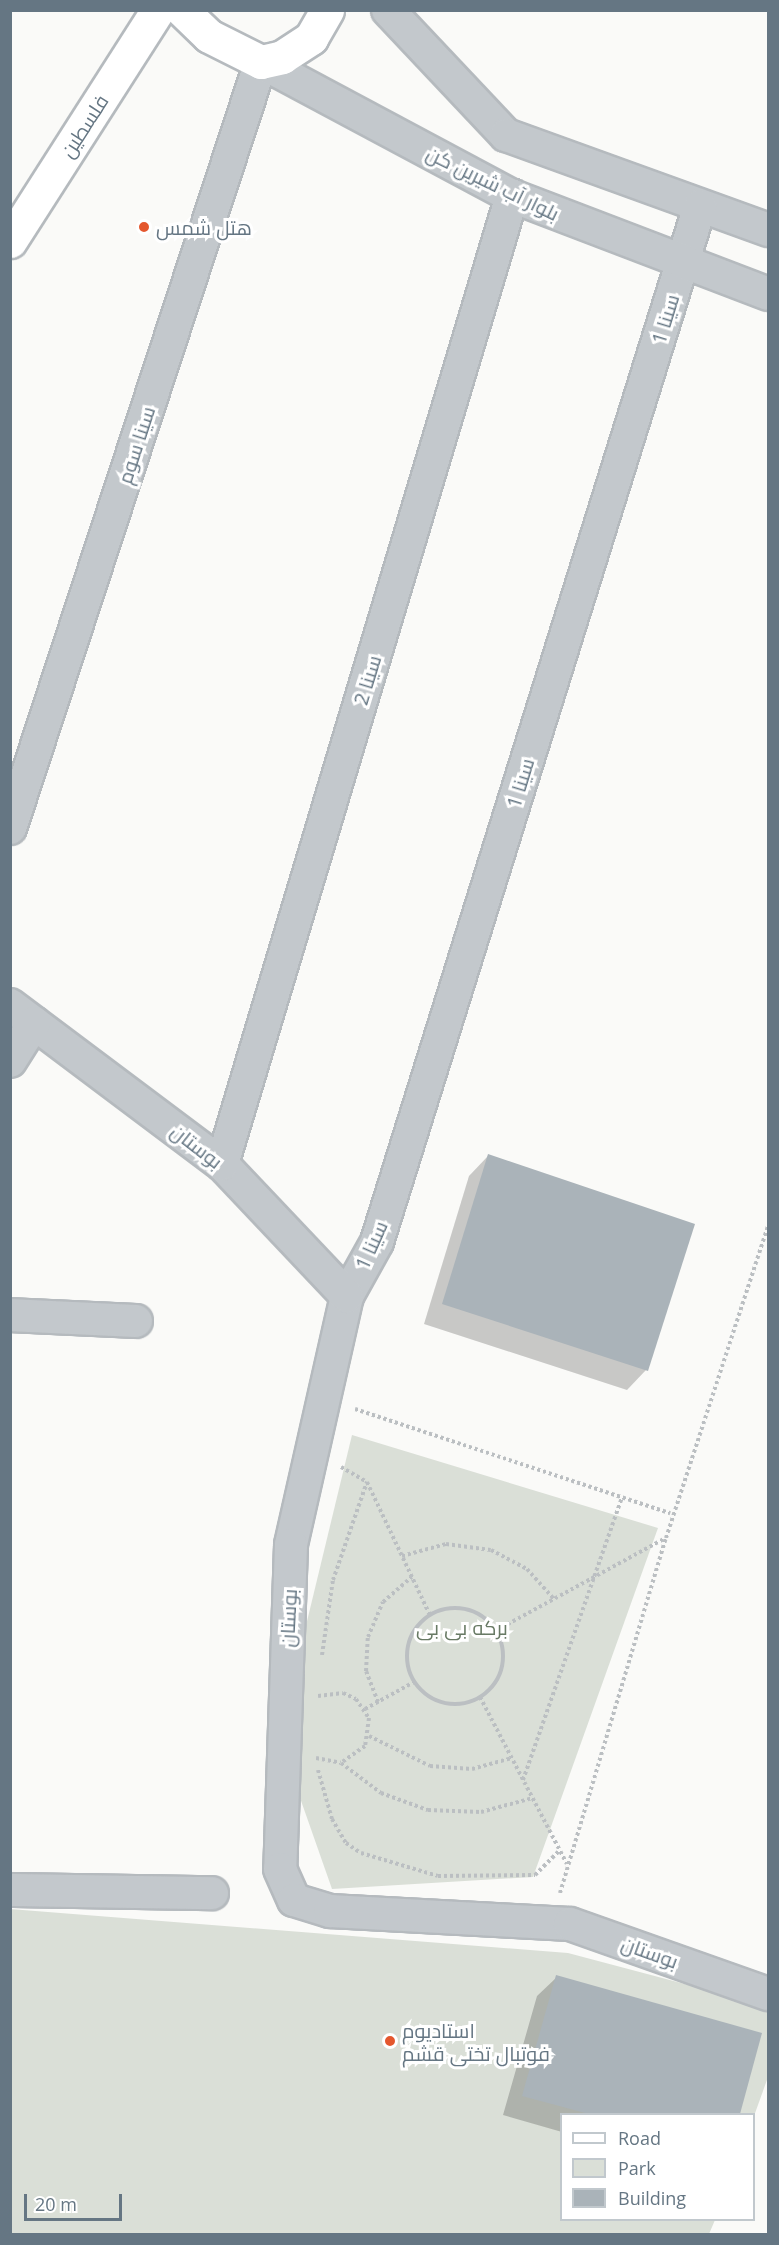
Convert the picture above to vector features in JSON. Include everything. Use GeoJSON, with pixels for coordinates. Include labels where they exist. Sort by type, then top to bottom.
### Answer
{"type":"FeatureCollection","features":[{"type":"Feature","properties":{"kind":"main road","name":"فلسطین"},"geometry":{"type":"LineString","coordinates":[[10,241],[158,10]]}},
{"type":"Feature","properties":{"kind":"main road"},"geometry":{"type":"LineString","coordinates":[[182,10],[209,36],[261,62],[282,57],[311,38],[327,10]]}},
{"type":"Feature","properties":{"kind":"street"},"geometry":{"type":"LineString","coordinates":[[388,10],[506,135],[768,230]]}},
{"type":"Feature","properties":{"kind":"street","name":"بلوار آب شیرین کن"},"geometry":{"type":"LineString","coordinates":[[261,62],[512,196],[682,264],[768,294]]}},
{"type":"Feature","properties":{"kind":"street","name":"سینا سوم"},"geometry":{"type":"LineString","coordinates":[[10,828],[261,62]]}},
{"type":"Feature","properties":{"kind":"street","name":"سینا 2"},"geometry":{"type":"LineString","coordinates":[[222,1164],[512,196]]}},
{"type":"Feature","properties":{"kind":"street","name":"سینا 1"},"geometry":{"type":"LineString","coordinates":[[347,1296],[377,1242],[700,206]]}},
{"type":"Feature","properties":{"kind":"street"},"geometry":{"type":"LineString","coordinates":[[10,1061],[22,1014]]}},
{"type":"Feature","properties":{"kind":"street","name":"بوستان"},"geometry":{"type":"LineString","coordinates":[[22,1014],[222,1164],[347,1296],[291,1545],[282,1735],[280,1869],[294,1900],[330,1911],[570,1923],[768,1994]]}},
{"type":"Feature","properties":{"kind":"street"},"geometry":{"type":"LineString","coordinates":[[10,1315],[136,1321]]}},
{"type":"Feature","properties":{"kind":"street"},"geometry":{"type":"LineString","coordinates":[[10,1890],[212,1893]]}},
{"type":"Feature","properties":{"kind":"path"},"geometry":{"type":"LineString","coordinates":[[551,1922],[666,1538],[768,1226]]}},
{"type":"Feature","properties":{"kind":"path"},"geometry":{"type":"LineString","coordinates":[[324,1398],[670,1513]]}},
{"type":"Feature","properties":{"kind":"path"},"geometry":{"type":"LineString","coordinates":[[312,1450],[367,1482],[430,1615]]}},
{"type":"Feature","properties":{"kind":"path"},"geometry":{"type":"LineString","coordinates":[[321,1662],[333,1580],[367,1482]]}},
{"type":"Feature","properties":{"kind":"path"},"geometry":{"type":"LineString","coordinates":[[523,1780],[622,1498]]}},
{"type":"Feature","properties":{"kind":"path"},"geometry":{"type":"LineString","coordinates":[[497,1630],[666,1538]]}},
{"type":"Feature","properties":{"kind":"path"},"geometry":{"type":"LineString","coordinates":[[402,1556],[446,1544],[491,1550],[527,1569],[554,1599]]}},
{"type":"Feature","properties":{"kind":"path"},"geometry":{"type":"LineString","coordinates":[[378,1702],[366,1671],[368,1637],[383,1602],[412,1577]]}},
{"type":"Feature","properties":{"kind":"path"},"geometry":{"type":"LineString","coordinates":[[444,1608],[474,1611],[497,1630],[504,1660],[492,1687],[480,1697],[451,1704],[423,1693],[414,1682],[408,1668],[410,1637],[430,1615],[444,1608]]}},
{"type":"Feature","properties":{"kind":"path"},"geometry":{"type":"LineString","coordinates":[[365,1709],[414,1682]]}},
{"type":"Feature","properties":{"kind":"path"},"geometry":{"type":"LineString","coordinates":[[316,1697],[317,1685]]}},
{"type":"Feature","properties":{"kind":"path"},"geometry":{"type":"LineString","coordinates":[[310,1702],[316,1697],[343,1693],[365,1709],[369,1736],[359,1754],[341,1763]]}},
{"type":"Feature","properties":{"kind":"path"},"geometry":{"type":"LineString","coordinates":[[480,1697],[568,1865]]}},
{"type":"Feature","properties":{"kind":"path"},"geometry":{"type":"LineString","coordinates":[[369,1736],[430,1766],[472,1769],[512,1758]]}},
{"type":"Feature","properties":{"kind":"path"},"geometry":{"type":"LineString","coordinates":[[309,1752],[314,1757],[332,1819],[346,1843],[361,1853],[438,1876],[535,1875],[560,1850]]}},
{"type":"Feature","properties":{"kind":"path"},"geometry":{"type":"LineString","coordinates":[[314,1757],[341,1763],[381,1793],[428,1810],[481,1812],[533,1798]]}},
{"type":"Feature","properties":{"kind":"green space","name":"برکه بی بی"},"geometry":{"type":"Polygon","coordinates":[[[352,1435],[658,1528],[533,1877],[332,1889],[299,1795],[302,1642],[352,1435]]]}},
{"type":"Feature","properties":{"kind":"green space","name":"استادیوم فوتبال تختی قشم"},"geometry":{"type":"Polygon","coordinates":[[[10,1909],[568,1953],[768,2006],[768,2077],[755,2113],[560,2113],[560,2221],[715,2221],[709,2234],[11,2234],[10,1909]]]}},
{"type":"Feature","properties":{"kind":"building"},"geometry":{"type":"Polygon","coordinates":[[[488,1154],[695,1224],[648,1371],[442,1304],[488,1154]]]}},
{"type":"Feature","properties":{"kind":"building"},"geometry":{"type":"Polygon","coordinates":[[[556,1975],[762,2033],[740,2113],[585,2113],[522,2096],[556,1975]]]}},
{"type":"Feature","properties":{"kind":"place","name":"هتل شمس"},"geometry":{"type":"Point","coordinates":[144,227]}},
{"type":"Feature","properties":{"kind":"place","name":"استادیوم فوتبال تختی قشم"},"geometry":{"type":"Point","coordinates":[390,2041]}}]}
